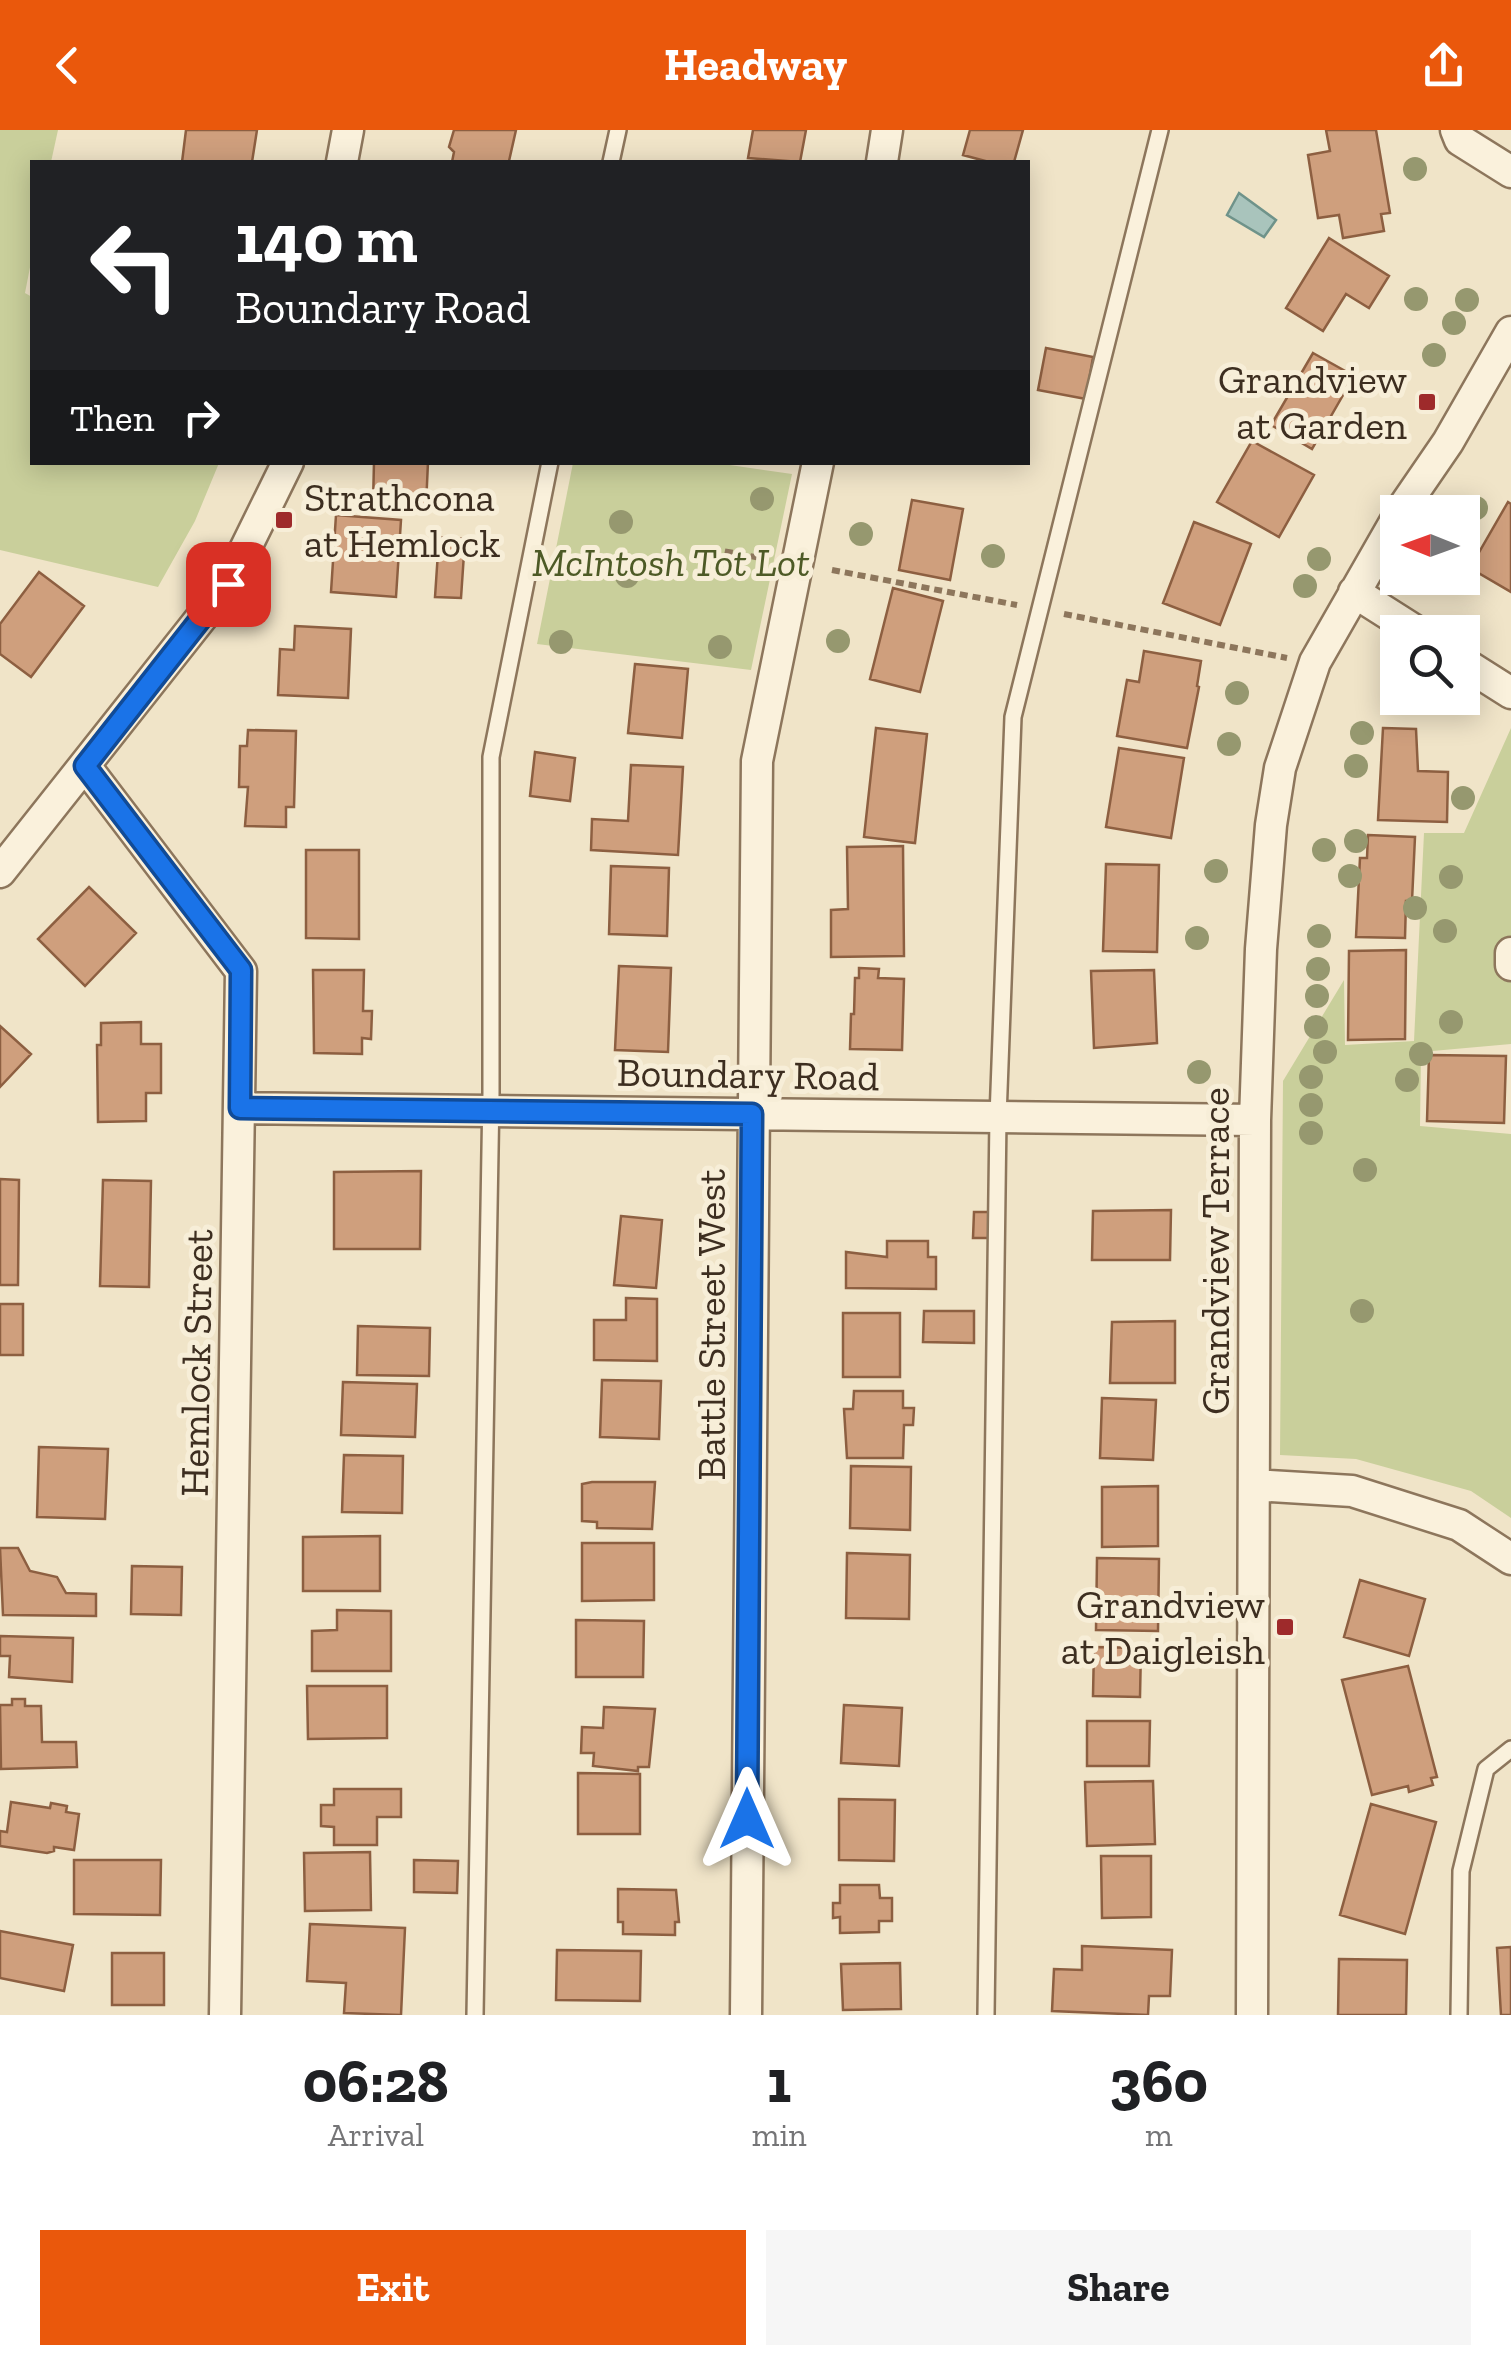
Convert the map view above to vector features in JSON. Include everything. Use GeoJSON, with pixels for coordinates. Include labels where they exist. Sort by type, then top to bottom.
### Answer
{"type":"FeatureCollection","features":[{"type":"Feature","properties":{"kind":"street"},"geometry":{"type":"LineString","coordinates":[[342,160],[348,130]]}},
{"type":"Feature","properties":{"kind":"street"},"geometry":{"type":"LineString","coordinates":[[882,160],[887,130]]}},
{"type":"Feature","properties":{"kind":"street"},"geometry":{"type":"LineString","coordinates":[[1456,130],[1460,140],[1511,172]]}},
{"type":"Feature","properties":{"kind":"street","name":"Grandview Terrace"},"geometry":{"type":"LineString","coordinates":[[1412,495],[1448,442],[1511,332]]}},
{"type":"Feature","properties":{"kind":"street"},"geometry":{"type":"LineString","coordinates":[[0,872],[228,584],[287,465]]}},
{"type":"Feature","properties":{"kind":"street","name":"Battle Street West"},"geometry":{"type":"LineString","coordinates":[[746,2015],[757,762],[817,465]]}},
{"type":"Feature","properties":{"kind":"street","name":"Grandview Terrace"},"geometry":{"type":"LineString","coordinates":[[1252,2015],[1255,1120],[1270,825],[1280,768],[1315,662],[1380,547]]}},
{"type":"Feature","properties":{"kind":"street"},"geometry":{"type":"LineString","coordinates":[[1354,592],[1390,615]]}},
{"type":"Feature","properties":{"kind":"street"},"geometry":{"type":"LineString","coordinates":[[1480,673],[1511,693]]}},
{"type":"Feature","properties":{"kind":"street","name":"Hemlock Street"},"geometry":{"type":"LineString","coordinates":[[85,766],[241,970],[225,2015]]}},
{"type":"Feature","properties":{"kind":"street"},"geometry":{"type":"LineString","coordinates":[[1510,965],[1511,953]]}},
{"type":"Feature","properties":{"kind":"street","name":"Boundary Road"},"geometry":{"type":"LineString","coordinates":[[240,1108],[1255,1120]]}},
{"type":"Feature","properties":{"kind":"street"},"geometry":{"type":"LineString","coordinates":[[1254,1485],[1352,1490],[1459,1525],[1511,1559]]}},
{"type":"Feature","properties":{"kind":"lane"},"geometry":{"type":"LineString","coordinates":[[611,160],[618,130]]}},
{"type":"Feature","properties":{"kind":"lane"},"geometry":{"type":"LineString","coordinates":[[986,2015],[998,1117],[1013,717],[1160,130]]}},
{"type":"Feature","properties":{"kind":"lane"},"geometry":{"type":"LineString","coordinates":[[475,2015],[490,1111],[491,757],[549,465]]}},
{"type":"Feature","properties":{"kind":"lane"},"geometry":{"type":"LineString","coordinates":[[1459,2015],[1461,1870],[1486,1769],[1511,1749]]}},
{"type":"Feature","properties":{"kind":"path"},"geometry":{"type":"LineString","coordinates":[[712,549],[768,559]]}},
{"type":"Feature","properties":{"kind":"path"},"geometry":{"type":"LineString","coordinates":[[832,570],[1315,662]]}},
{"type":"Feature","properties":{"kind":"green space"},"geometry":{"type":"Polygon","coordinates":[[[0,130],[58,130],[51,160],[30,160],[30,267],[25,293],[30,296],[30,465],[218,465],[195,521],[158,587],[0,550],[0,130]]]}},
{"type":"Feature","properties":{"kind":"green space","name":"McIntosh Tot Lot"},"geometry":{"type":"Polygon","coordinates":[[[573,465],[730,465],[792,474],[751,670],[537,644],[573,465]]]}},
{"type":"Feature","properties":{"kind":"green space"},"geometry":{"type":"Polygon","coordinates":[[[1511,728],[1511,1044],[1421,1052],[1420,1126],[1511,1134],[1511,1518],[1471,1491],[1356,1459],[1280,1455],[1283,1081],[1344,980],[1345,1045],[1414,1041],[1424,833],[1464,833],[1511,728]]]}},
{"type":"Feature","properties":{"kind":"water"},"geometry":{"type":"Polygon","coordinates":[[[1239,193],[1276,220],[1264,237],[1227,215],[1239,193]]]}},
{"type":"Feature","properties":{"kind":"building"},"geometry":{"type":"Polygon","coordinates":[[[186,130],[257,130],[252,160],[182,160],[186,130]]]}},
{"type":"Feature","properties":{"kind":"building"},"geometry":{"type":"Polygon","coordinates":[[[454,130],[516,130],[509,160],[452,160],[454,152],[449,147],[454,130]]]}},
{"type":"Feature","properties":{"kind":"building"},"geometry":{"type":"Polygon","coordinates":[[[753,130],[806,130],[800,160],[748,158],[753,130]]]}},
{"type":"Feature","properties":{"kind":"building"},"geometry":{"type":"Polygon","coordinates":[[[970,130],[1023,130],[1015,160],[982,160],[963,155],[970,130]]]}},
{"type":"Feature","properties":{"kind":"building"},"geometry":{"type":"Polygon","coordinates":[[[1326,130],[1376,130],[1390,213],[1381,214],[1384,231],[1343,238],[1339,215],[1318,218],[1308,155],[1330,151],[1326,130]]]}},
{"type":"Feature","properties":{"kind":"building"},"geometry":{"type":"Polygon","coordinates":[[[1329,238],[1389,276],[1369,308],[1346,294],[1323,331],[1286,308],[1329,238]]]}},
{"type":"Feature","properties":{"kind":"building"},"geometry":{"type":"Polygon","coordinates":[[[1046,348],[1093,357],[1086,399],[1038,390],[1046,348]]]}},
{"type":"Feature","properties":{"kind":"building"},"geometry":{"type":"Polygon","coordinates":[[[1313,353],[1354,376],[1312,449],[1271,425],[1313,353]]]}},
{"type":"Feature","properties":{"kind":"building"},"geometry":{"type":"Polygon","coordinates":[[[1252,441],[1314,475],[1279,537],[1217,502],[1252,441]]]}},
{"type":"Feature","properties":{"kind":"building"},"geometry":{"type":"Polygon","coordinates":[[[374,465],[428,465],[426,506],[373,504],[374,465]]]}},
{"type":"Feature","properties":{"kind":"building"},"geometry":{"type":"Polygon","coordinates":[[[912,500],[963,509],[950,580],[899,570],[912,500]]]}},
{"type":"Feature","properties":{"kind":"building"},"geometry":{"type":"Polygon","coordinates":[[[1508,502],[1511,592],[1480,574],[1480,551],[1508,502]]]}},
{"type":"Feature","properties":{"kind":"building"},"geometry":{"type":"Polygon","coordinates":[[[336,515],[401,520],[396,597],[331,592],[336,515]]]}},
{"type":"Feature","properties":{"kind":"building"},"geometry":{"type":"Polygon","coordinates":[[[1194,522],[1251,544],[1220,625],[1163,603],[1194,522]]]}},
{"type":"Feature","properties":{"kind":"building"},"geometry":{"type":"Polygon","coordinates":[[[439,537],[465,539],[461,598],[435,597],[439,537]]]}},
{"type":"Feature","properties":{"kind":"building"},"geometry":{"type":"Polygon","coordinates":[[[39,572],[84,606],[31,677],[0,654],[0,624],[39,572]]]}},
{"type":"Feature","properties":{"kind":"building"},"geometry":{"type":"Polygon","coordinates":[[[893,588],[943,601],[920,692],[870,679],[893,588]]]}},
{"type":"Feature","properties":{"kind":"building"},"geometry":{"type":"Polygon","coordinates":[[[295,626],[351,629],[348,698],[278,695],[280,649],[294,650],[295,626]]]}},
{"type":"Feature","properties":{"kind":"building"},"geometry":{"type":"Polygon","coordinates":[[[1144,651],[1201,661],[1187,748],[1117,736],[1127,680],[1139,682],[1144,651]]]}},
{"type":"Feature","properties":{"kind":"building"},"geometry":{"type":"Polygon","coordinates":[[[635,664],[688,669],[682,738],[628,733],[635,664]]]}},
{"type":"Feature","properties":{"kind":"building"},"geometry":{"type":"Polygon","coordinates":[[[876,728],[927,734],[915,843],[864,837],[876,728]]]}},
{"type":"Feature","properties":{"kind":"building"},"geometry":{"type":"Polygon","coordinates":[[[1383,728],[1416,729],[1418,771],[1448,772],[1447,822],[1378,820],[1383,728]]]}},
{"type":"Feature","properties":{"kind":"building"},"geometry":{"type":"Polygon","coordinates":[[[248,730],[296,731],[294,807],[286,807],[286,827],[245,826],[248,787],[239,787],[240,746],[247,746],[248,730]]]}},
{"type":"Feature","properties":{"kind":"building"},"geometry":{"type":"Polygon","coordinates":[[[1119,748],[1184,758],[1171,838],[1106,827],[1119,748]]]}},
{"type":"Feature","properties":{"kind":"building"},"geometry":{"type":"Polygon","coordinates":[[[535,752],[575,758],[570,801],[530,796],[535,752]]]}},
{"type":"Feature","properties":{"kind":"building"},"geometry":{"type":"Polygon","coordinates":[[[631,765],[683,767],[678,855],[591,850],[592,819],[628,821],[631,765]]]}},
{"type":"Feature","properties":{"kind":"building"},"geometry":{"type":"Polygon","coordinates":[[[1368,835],[1415,837],[1412,901],[1406,901],[1405,938],[1356,937],[1360,858],[1367,858],[1368,835]]]}},
{"type":"Feature","properties":{"kind":"building"},"geometry":{"type":"Polygon","coordinates":[[[903,846],[904,956],[831,957],[831,910],[848,909],[847,847],[903,846]]]}},
{"type":"Feature","properties":{"kind":"building"},"geometry":{"type":"Polygon","coordinates":[[[306,850],[359,850],[359,939],[306,938],[306,850]]]}},
{"type":"Feature","properties":{"kind":"building"},"geometry":{"type":"Polygon","coordinates":[[[1106,864],[1159,865],[1157,952],[1103,951],[1106,864]]]}},
{"type":"Feature","properties":{"kind":"building"},"geometry":{"type":"Polygon","coordinates":[[[611,866],[669,868],[667,936],[609,934],[611,866]]]}},
{"type":"Feature","properties":{"kind":"building"},"geometry":{"type":"Polygon","coordinates":[[[89,887],[136,933],[85,986],[38,939],[89,887]]]}},
{"type":"Feature","properties":{"kind":"building"},"geometry":{"type":"Polygon","coordinates":[[[1406,950],[1405,1039],[1348,1040],[1349,951],[1406,950]]]}},
{"type":"Feature","properties":{"kind":"building"},"geometry":{"type":"Polygon","coordinates":[[[619,966],[671,968],[668,1052],[615,1050],[619,966]]]}},
{"type":"Feature","properties":{"kind":"building"},"geometry":{"type":"Polygon","coordinates":[[[859,968],[879,969],[878,978],[904,979],[902,1050],[850,1049],[859,968]]]}},
{"type":"Feature","properties":{"kind":"building"},"geometry":{"type":"Polygon","coordinates":[[[313,970],[364,970],[363,1011],[372,1011],[371,1039],[362,1038],[362,1054],[314,1053],[313,970]]]}},
{"type":"Feature","properties":{"kind":"building"},"geometry":{"type":"Polygon","coordinates":[[[1154,970],[1157,1043],[1094,1048],[1091,971],[1154,970]]]}},
{"type":"Feature","properties":{"kind":"building"},"geometry":{"type":"Polygon","coordinates":[[[141,1022],[141,1044],[161,1044],[161,1093],[146,1093],[146,1121],[98,1122],[97,1045],[101,1045],[101,1023],[141,1022]]]}},
{"type":"Feature","properties":{"kind":"building"},"geometry":{"type":"Polygon","coordinates":[[[0,1026],[31,1054],[0,1087],[0,1026]]]}},
{"type":"Feature","properties":{"kind":"building"},"geometry":{"type":"Polygon","coordinates":[[[1429,1055],[1506,1056],[1504,1123],[1427,1121],[1429,1055]]]}},
{"type":"Feature","properties":{"kind":"building"},"geometry":{"type":"Polygon","coordinates":[[[421,1171],[420,1249],[334,1249],[334,1172],[421,1171]]]}},
{"type":"Feature","properties":{"kind":"building"},"geometry":{"type":"Polygon","coordinates":[[[0,1179],[19,1180],[18,1285],[0,1285],[0,1179]]]}},
{"type":"Feature","properties":{"kind":"building"},"geometry":{"type":"Polygon","coordinates":[[[103,1180],[151,1181],[149,1287],[100,1286],[103,1180]]]}},
{"type":"Feature","properties":{"kind":"building"},"geometry":{"type":"Polygon","coordinates":[[[1171,1210],[1170,1260],[1092,1260],[1093,1211],[1171,1210]]]}},
{"type":"Feature","properties":{"kind":"building"},"geometry":{"type":"Polygon","coordinates":[[[974,1212],[990,1212],[989,1238],[973,1238],[974,1212]]]}},
{"type":"Feature","properties":{"kind":"building"},"geometry":{"type":"Polygon","coordinates":[[[621,1216],[662,1220],[656,1288],[614,1285],[621,1216]]]}},
{"type":"Feature","properties":{"kind":"building"},"geometry":{"type":"Polygon","coordinates":[[[887,1241],[928,1241],[928,1257],[936,1257],[936,1289],[846,1288],[846,1252],[887,1257],[887,1241]]]}},
{"type":"Feature","properties":{"kind":"building"},"geometry":{"type":"Polygon","coordinates":[[[626,1298],[657,1299],[657,1361],[594,1360],[594,1320],[626,1320],[626,1298]]]}},
{"type":"Feature","properties":{"kind":"building"},"geometry":{"type":"Polygon","coordinates":[[[0,1304],[23,1304],[23,1355],[0,1355],[0,1304]]]}},
{"type":"Feature","properties":{"kind":"building"},"geometry":{"type":"Polygon","coordinates":[[[924,1311],[974,1311],[974,1343],[923,1342],[924,1311]]]}},
{"type":"Feature","properties":{"kind":"building"},"geometry":{"type":"Polygon","coordinates":[[[843,1313],[900,1313],[900,1377],[843,1377],[843,1313]]]}},
{"type":"Feature","properties":{"kind":"building"},"geometry":{"type":"Polygon","coordinates":[[[1175,1321],[1175,1383],[1110,1383],[1112,1322],[1175,1321]]]}},
{"type":"Feature","properties":{"kind":"building"},"geometry":{"type":"Polygon","coordinates":[[[358,1326],[430,1328],[429,1376],[357,1375],[358,1326]]]}},
{"type":"Feature","properties":{"kind":"building"},"geometry":{"type":"Polygon","coordinates":[[[602,1380],[661,1381],[659,1439],[600,1437],[602,1380]]]}},
{"type":"Feature","properties":{"kind":"building"},"geometry":{"type":"Polygon","coordinates":[[[343,1382],[417,1384],[415,1437],[341,1435],[343,1382]]]}},
{"type":"Feature","properties":{"kind":"building"},"geometry":{"type":"Polygon","coordinates":[[[854,1391],[903,1391],[903,1408],[914,1408],[913,1425],[904,1425],[903,1458],[847,1458],[844,1409],[853,1409],[854,1391]]]}},
{"type":"Feature","properties":{"kind":"building"},"geometry":{"type":"Polygon","coordinates":[[[1102,1398],[1156,1400],[1153,1460],[1100,1458],[1102,1398]]]}},
{"type":"Feature","properties":{"kind":"building"},"geometry":{"type":"Polygon","coordinates":[[[39,1447],[108,1449],[105,1519],[37,1517],[39,1447]]]}},
{"type":"Feature","properties":{"kind":"building"},"geometry":{"type":"Polygon","coordinates":[[[344,1455],[403,1456],[402,1513],[342,1512],[344,1455]]]}},
{"type":"Feature","properties":{"kind":"building"},"geometry":{"type":"Polygon","coordinates":[[[851,1466],[911,1467],[910,1530],[850,1528],[851,1466]]]}},
{"type":"Feature","properties":{"kind":"building"},"geometry":{"type":"Polygon","coordinates":[[[655,1482],[652,1529],[597,1528],[597,1522],[582,1521],[582,1484],[655,1482]]]}},
{"type":"Feature","properties":{"kind":"building"},"geometry":{"type":"Polygon","coordinates":[[[1158,1486],[1158,1546],[1102,1547],[1102,1487],[1158,1486]]]}},
{"type":"Feature","properties":{"kind":"building"},"geometry":{"type":"Polygon","coordinates":[[[380,1536],[380,1591],[303,1591],[303,1537],[380,1536]]]}},
{"type":"Feature","properties":{"kind":"building"},"geometry":{"type":"Polygon","coordinates":[[[582,1543],[654,1543],[654,1600],[582,1601],[582,1543]]]}},
{"type":"Feature","properties":{"kind":"building"},"geometry":{"type":"Polygon","coordinates":[[[0,1548],[18,1548],[30,1571],[57,1577],[66,1593],[96,1594],[96,1616],[3,1615],[0,1548]]]}},
{"type":"Feature","properties":{"kind":"building"},"geometry":{"type":"Polygon","coordinates":[[[847,1553],[910,1555],[909,1619],[846,1618],[847,1553]]]}},
{"type":"Feature","properties":{"kind":"building"},"geometry":{"type":"Polygon","coordinates":[[[1097,1558],[1159,1559],[1158,1631],[1096,1630],[1097,1558]]]}},
{"type":"Feature","properties":{"kind":"building"},"geometry":{"type":"Polygon","coordinates":[[[132,1566],[182,1567],[181,1615],[131,1614],[132,1566]]]}},
{"type":"Feature","properties":{"kind":"building"},"geometry":{"type":"Polygon","coordinates":[[[1360,1580],[1425,1599],[1409,1656],[1344,1637],[1360,1580]]]}},
{"type":"Feature","properties":{"kind":"building"},"geometry":{"type":"Polygon","coordinates":[[[337,1610],[391,1611],[391,1671],[312,1671],[312,1631],[337,1630],[337,1610]]]}},
{"type":"Feature","properties":{"kind":"building"},"geometry":{"type":"Polygon","coordinates":[[[576,1620],[644,1621],[643,1677],[576,1677],[576,1620]]]}},
{"type":"Feature","properties":{"kind":"building"},"geometry":{"type":"Polygon","coordinates":[[[0,1636],[73,1638],[72,1682],[9,1677],[10,1656],[0,1656],[0,1636]]]}},
{"type":"Feature","properties":{"kind":"building"},"geometry":{"type":"Polygon","coordinates":[[[1094,1647],[1141,1648],[1140,1697],[1093,1696],[1094,1647]]]}},
{"type":"Feature","properties":{"kind":"building"},"geometry":{"type":"Polygon","coordinates":[[[1408,1666],[1437,1777],[1431,1778],[1433,1785],[1409,1792],[1408,1786],[1372,1795],[1342,1680],[1408,1666]]]}},
{"type":"Feature","properties":{"kind":"building"},"geometry":{"type":"Polygon","coordinates":[[[307,1686],[387,1686],[387,1738],[308,1739],[307,1686]]]}},
{"type":"Feature","properties":{"kind":"building"},"geometry":{"type":"Polygon","coordinates":[[[12,1699],[25,1699],[25,1706],[41,1706],[42,1742],[76,1742],[77,1767],[1,1769],[0,1705],[12,1705],[12,1699]]]}},
{"type":"Feature","properties":{"kind":"building"},"geometry":{"type":"Polygon","coordinates":[[[844,1705],[902,1708],[899,1766],[841,1763],[844,1705]]]}},
{"type":"Feature","properties":{"kind":"building"},"geometry":{"type":"Polygon","coordinates":[[[604,1707],[655,1709],[649,1767],[638,1767],[638,1771],[593,1766],[594,1753],[581,1753],[582,1727],[603,1728],[604,1707]]]}},
{"type":"Feature","properties":{"kind":"building"},"geometry":{"type":"Polygon","coordinates":[[[1087,1721],[1150,1721],[1149,1766],[1087,1766],[1087,1721]]]}},
{"type":"Feature","properties":{"kind":"building"},"geometry":{"type":"Polygon","coordinates":[[[578,1773],[640,1774],[640,1834],[578,1834],[578,1773]]]}},
{"type":"Feature","properties":{"kind":"building"},"geometry":{"type":"Polygon","coordinates":[[[1153,1781],[1155,1844],[1087,1846],[1085,1782],[1153,1781]]]}},
{"type":"Feature","properties":{"kind":"building"},"geometry":{"type":"Polygon","coordinates":[[[334,1789],[401,1789],[401,1817],[377,1817],[377,1845],[334,1845],[334,1827],[321,1826],[321,1805],[334,1805],[334,1789]]]}},
{"type":"Feature","properties":{"kind":"building"},"geometry":{"type":"Polygon","coordinates":[[[839,1799],[895,1800],[894,1861],[839,1860],[839,1799]]]}},
{"type":"Feature","properties":{"kind":"building"},"geometry":{"type":"Polygon","coordinates":[[[11,1802],[50,1808],[51,1803],[67,1806],[66,1812],[79,1814],[74,1850],[54,1847],[54,1851],[47,1853],[0,1846],[0,1831],[7,1832],[11,1802]]]}},
{"type":"Feature","properties":{"kind":"building"},"geometry":{"type":"Polygon","coordinates":[[[1371,1804],[1436,1822],[1405,1934],[1340,1915],[1371,1804]]]}},
{"type":"Feature","properties":{"kind":"building"},"geometry":{"type":"Polygon","coordinates":[[[370,1852],[371,1910],[305,1911],[304,1853],[370,1852]]]}},
{"type":"Feature","properties":{"kind":"building"},"geometry":{"type":"Polygon","coordinates":[[[1101,1856],[1151,1856],[1151,1917],[1102,1918],[1101,1856]]]}},
{"type":"Feature","properties":{"kind":"building"},"geometry":{"type":"Polygon","coordinates":[[[74,1860],[161,1860],[160,1915],[74,1914],[74,1860]]]}},
{"type":"Feature","properties":{"kind":"building"},"geometry":{"type":"Polygon","coordinates":[[[414,1860],[458,1861],[457,1893],[414,1892],[414,1860]]]}},
{"type":"Feature","properties":{"kind":"building"},"geometry":{"type":"Polygon","coordinates":[[[840,1885],[879,1885],[880,1898],[892,1898],[892,1921],[879,1921],[879,1932],[840,1933],[840,1917],[833,1918],[833,1903],[840,1903],[840,1885]]]}},
{"type":"Feature","properties":{"kind":"building"},"geometry":{"type":"Polygon","coordinates":[[[618,1889],[676,1890],[679,1922],[675,1922],[675,1935],[623,1934],[623,1922],[618,1922],[618,1889]]]}},
{"type":"Feature","properties":{"kind":"building"},"geometry":{"type":"Polygon","coordinates":[[[310,1924],[405,1928],[401,2015],[344,2013],[346,1983],[307,1981],[310,1924]]]}},
{"type":"Feature","properties":{"kind":"building"},"geometry":{"type":"Polygon","coordinates":[[[0,1931],[73,1945],[64,1991],[0,1978],[0,1931]]]}},
{"type":"Feature","properties":{"kind":"building"},"geometry":{"type":"Polygon","coordinates":[[[1082,1946],[1172,1950],[1170,1996],[1149,1996],[1148,2015],[1052,2011],[1054,1969],[1082,1970],[1082,1946]]]}},
{"type":"Feature","properties":{"kind":"building"},"geometry":{"type":"Polygon","coordinates":[[[1511,1947],[1511,2015],[1501,2015],[1497,1948],[1511,1947]]]}},
{"type":"Feature","properties":{"kind":"building"},"geometry":{"type":"Polygon","coordinates":[[[557,1950],[641,1951],[640,2001],[556,2000],[557,1950]]]}},
{"type":"Feature","properties":{"kind":"building"},"geometry":{"type":"Polygon","coordinates":[[[112,1953],[164,1953],[164,2005],[112,2005],[112,1953]]]}},
{"type":"Feature","properties":{"kind":"building"},"geometry":{"type":"Polygon","coordinates":[[[1339,1959],[1407,1960],[1406,2015],[1338,2015],[1339,1959]]]}},
{"type":"Feature","properties":{"kind":"building"},"geometry":{"type":"Polygon","coordinates":[[[900,1963],[901,2009],[843,2010],[841,1964],[900,1963]]]}},
{"type":"Feature","properties":{"kind":"place","name":"Grandview at Garden"},"geometry":{"type":"Point","coordinates":[1427,402]}},
{"type":"Feature","properties":{"kind":"place","name":"Strathcona at Hemlock"},"geometry":{"type":"Point","coordinates":[284,520]}},
{"type":"Feature","properties":{"kind":"place","name":"Grandview at Daigleish"},"geometry":{"type":"Point","coordinates":[1285,1627]}},
{"type":"Feature","properties":{"kind":"route"},"geometry":{"type":"LineString","coordinates":[[228,584],[85,766],[241,970],[240,1108],[752,1114],[747,1819]]}}]}
